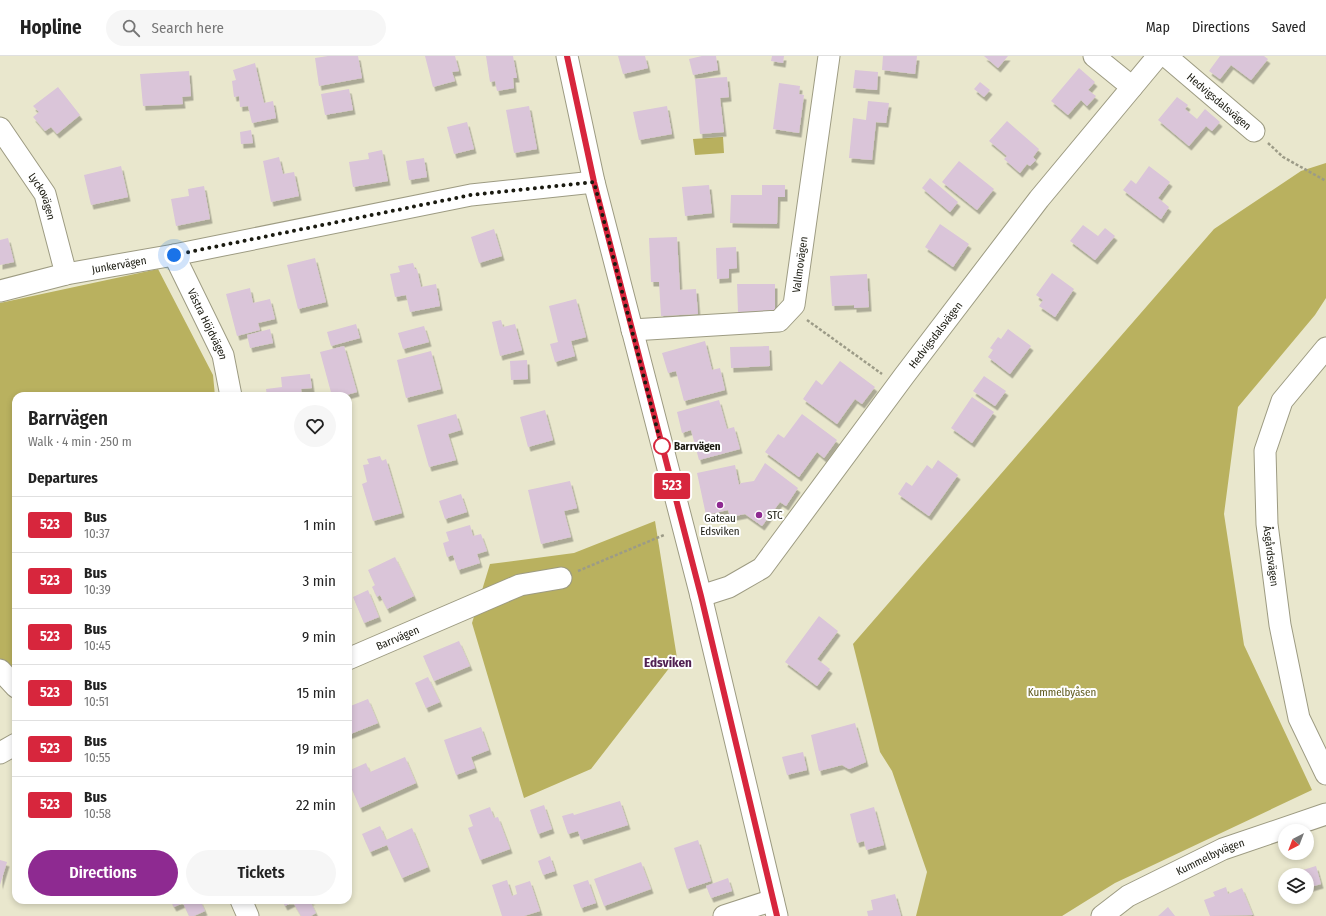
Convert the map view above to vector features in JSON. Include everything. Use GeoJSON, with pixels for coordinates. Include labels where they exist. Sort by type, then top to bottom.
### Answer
{"type":"FeatureCollection","features":[{"type":"Feature","properties":{"kind":"street"},"geometry":{"type":"LineString","coordinates":[[567,56],[594,182],[701,596],[775,908],[724,916]]}},
{"type":"Feature","properties":{"kind":"street","name":"Vallmovägen"},"geometry":{"type":"LineString","coordinates":[[791,309],[794,305],[829,56]]}},
{"type":"Feature","properties":{"kind":"street"},"geometry":{"type":"LineString","coordinates":[[1094,56],[1132,87]]}},
{"type":"Feature","properties":{"kind":"street","name":"Hedvigsdalsvägen"},"geometry":{"type":"LineString","coordinates":[[701,596],[729,587],[762,568],[897,385],[1039,199],[1158,56]]}},
{"type":"Feature","properties":{"kind":"street","name":"Hedvigsdalsvägen"},"geometry":{"type":"LineString","coordinates":[[1166,56],[1254,130]]}},
{"type":"Feature","properties":{"kind":"street","name":"Lyckovägen"},"geometry":{"type":"LineString","coordinates":[[0,128],[45,194],[66,274]]}},
{"type":"Feature","properties":{"kind":"street","name":"Junkervägen"},"geometry":{"type":"LineString","coordinates":[[0,291],[66,274],[174,255],[471,195],[594,182]]}},
{"type":"Feature","properties":{"kind":"street","name":"Västra Höjdvägen"},"geometry":{"type":"LineString","coordinates":[[174,255],[222,355],[230,392]]}},
{"type":"Feature","properties":{"kind":"street"},"geometry":{"type":"LineString","coordinates":[[632,330],[779,322],[791,309]]}},
{"type":"Feature","properties":{"kind":"street","name":"Åsgårdsvägen"},"geometry":{"type":"LineString","coordinates":[[1326,348],[1282,400],[1265,451],[1267,524],[1280,625],[1299,718],[1326,774]]}},
{"type":"Feature","properties":{"kind":"street","name":"Barrvägen"},"geometry":{"type":"LineString","coordinates":[[352,657],[520,585],[561,578]]}},
{"type":"Feature","properties":{"kind":"street"},"geometry":{"type":"LineString","coordinates":[[0,670],[12,683]]}},
{"type":"Feature","properties":{"kind":"street"},"geometry":{"type":"LineString","coordinates":[[0,753],[12,746]]}},
{"type":"Feature","properties":{"kind":"street","name":"Kummelbyvägen"},"geometry":{"type":"LineString","coordinates":[[1102,916],[1128,896],[1223,849],[1326,814]]}},
{"type":"Feature","properties":{"kind":"street"},"geometry":{"type":"LineString","coordinates":[[243,904],[248,916]]}},
{"type":"Feature","properties":{"kind":"path"},"geometry":{"type":"LineString","coordinates":[[1254,130],[1283,157],[1326,181]]}},
{"type":"Feature","properties":{"kind":"path"},"geometry":{"type":"LineString","coordinates":[[791,309],[897,385]]}},
{"type":"Feature","properties":{"kind":"path"},"geometry":{"type":"LineString","coordinates":[[561,578],[662,535],[684,532]]}},
{"type":"Feature","properties":{"kind":"green space","name":"Kummelbyåsen"},"geometry":{"type":"Polygon","coordinates":[[[1326,163],[1326,298],[1315,315],[1238,407],[1224,514],[1244,645],[1312,790],[1115,883],[1062,916],[916,916],[927,872],[892,771],[880,752],[853,644],[1214,229],[1301,171],[1326,163]]]}},
{"type":"Feature","properties":{"kind":"green space"},"geometry":{"type":"Polygon","coordinates":[[[158,269],[213,375],[215,392],[12,392],[12,671],[0,660],[0,303],[158,269]]]}},
{"type":"Feature","properties":{"kind":"green space"},"geometry":{"type":"Polygon","coordinates":[[[655,521],[677,658],[591,769],[524,798],[472,623],[490,564],[574,553],[655,521]]]}},
{"type":"Feature","properties":{"kind":"shaded area"},"geometry":{"type":"Polygon","coordinates":[[[723,137],[724,153],[695,155],[693,139],[723,137]]]}},
{"type":"Feature","properties":{"kind":"building"},"geometry":{"type":"Polygon","coordinates":[[[328,56],[358,56],[362,78],[319,86],[315,58],[328,56]]]}},
{"type":"Feature","properties":{"kind":"building"},"geometry":{"type":"Polygon","coordinates":[[[425,56],[455,56],[459,71],[452,72],[455,81],[433,87],[425,56]]]}},
{"type":"Feature","properties":{"kind":"building"},"geometry":{"type":"Polygon","coordinates":[[[486,56],[513,56],[517,78],[513,78],[514,88],[497,91],[495,81],[490,82],[486,56]]]}},
{"type":"Feature","properties":{"kind":"building"},"geometry":{"type":"Polygon","coordinates":[[[618,56],[645,56],[648,68],[623,74],[618,56]]]}},
{"type":"Feature","properties":{"kind":"building"},"geometry":{"type":"Polygon","coordinates":[[[702,56],[716,56],[718,70],[693,75],[689,59],[702,56]]]}},
{"type":"Feature","properties":{"kind":"building"},"geometry":{"type":"Polygon","coordinates":[[[772,56],[784,56],[783,63],[771,61],[772,56]]]}},
{"type":"Feature","properties":{"kind":"building"},"geometry":{"type":"Polygon","coordinates":[[[883,56],[917,56],[915,74],[882,70],[883,56]]]}},
{"type":"Feature","properties":{"kind":"building"},"geometry":{"type":"Polygon","coordinates":[[[984,56],[1008,56],[998,68],[984,56]]]}},
{"type":"Feature","properties":{"kind":"building"},"geometry":{"type":"Polygon","coordinates":[[[1220,56],[1264,56],[1268,59],[1251,80],[1231,65],[1220,79],[1209,71],[1220,56]]]}},
{"type":"Feature","properties":{"kind":"building"},"geometry":{"type":"Polygon","coordinates":[[[255,63],[264,103],[273,101],[276,118],[252,123],[248,106],[240,107],[239,96],[234,97],[232,81],[236,80],[233,70],[255,63]]]}},
{"type":"Feature","properties":{"kind":"building"},"geometry":{"type":"Polygon","coordinates":[[[1079,68],[1095,82],[1088,90],[1096,96],[1087,106],[1081,100],[1068,115],[1051,101],[1079,68]]]}},
{"type":"Feature","properties":{"kind":"building"},"geometry":{"type":"Polygon","coordinates":[[[855,70],[878,72],[877,90],[853,88],[855,70]]]}},
{"type":"Feature","properties":{"kind":"building"},"geometry":{"type":"Polygon","coordinates":[[[189,71],[191,96],[182,97],[183,104],[143,106],[140,74],[189,71]]]}},
{"type":"Feature","properties":{"kind":"building"},"geometry":{"type":"Polygon","coordinates":[[[727,77],[729,97],[720,98],[724,132],[700,134],[695,79],[727,77]]]}},
{"type":"Feature","properties":{"kind":"building"},"geometry":{"type":"Polygon","coordinates":[[[980,82],[990,90],[984,97],[974,89],[980,82]]]}},
{"type":"Feature","properties":{"kind":"building"},"geometry":{"type":"Polygon","coordinates":[[[779,83],[800,86],[799,94],[804,95],[799,133],[773,129],[779,83]]]}},
{"type":"Feature","properties":{"kind":"building"},"geometry":{"type":"Polygon","coordinates":[[[58,87],[80,115],[57,134],[51,127],[45,131],[33,117],[39,112],[33,106],[58,87]]]}},
{"type":"Feature","properties":{"kind":"building"},"geometry":{"type":"Polygon","coordinates":[[[349,89],[353,110],[325,115],[321,94],[349,89]]]}},
{"type":"Feature","properties":{"kind":"building"},"geometry":{"type":"Polygon","coordinates":[[[1177,97],[1188,105],[1185,109],[1197,119],[1205,109],[1220,122],[1212,131],[1206,126],[1189,146],[1158,120],[1177,97]]]}},
{"type":"Feature","properties":{"kind":"building"},"geometry":{"type":"Polygon","coordinates":[[[868,101],[889,103],[886,123],[876,122],[872,160],[849,158],[853,118],[866,120],[868,101]]]}},
{"type":"Feature","properties":{"kind":"building"},"geometry":{"type":"Polygon","coordinates":[[[529,106],[537,149],[514,153],[506,110],[529,106]]]}},
{"type":"Feature","properties":{"kind":"building"},"geometry":{"type":"Polygon","coordinates":[[[667,106],[672,134],[639,140],[633,112],[667,106]]]}},
{"type":"Feature","properties":{"kind":"building"},"geometry":{"type":"Polygon","coordinates":[[[1007,121],[1039,149],[1033,157],[1036,160],[1030,166],[1027,164],[1020,173],[1004,159],[1007,156],[989,141],[1007,121]]]}},
{"type":"Feature","properties":{"kind":"building"},"geometry":{"type":"Polygon","coordinates":[[[467,122],[474,149],[454,154],[447,127],[467,122]]]}},
{"type":"Feature","properties":{"kind":"building"},"geometry":{"type":"Polygon","coordinates":[[[251,130],[253,143],[241,144],[240,132],[251,130]]]}},
{"type":"Feature","properties":{"kind":"building"},"geometry":{"type":"Polygon","coordinates":[[[382,150],[388,181],[353,187],[349,162],[369,159],[368,153],[382,150]]]}},
{"type":"Feature","properties":{"kind":"building"},"geometry":{"type":"Polygon","coordinates":[[[279,157],[283,174],[294,172],[299,196],[271,202],[263,161],[279,157]]]}},
{"type":"Feature","properties":{"kind":"building"},"geometry":{"type":"Polygon","coordinates":[[[424,158],[427,177],[409,180],[406,161],[424,158]]]}},
{"type":"Feature","properties":{"kind":"building"},"geometry":{"type":"Polygon","coordinates":[[[959,161],[994,189],[977,210],[942,182],[959,161]]]}},
{"type":"Feature","properties":{"kind":"building"},"geometry":{"type":"Polygon","coordinates":[[[121,166],[128,197],[91,205],[84,175],[121,166]]]}},
{"type":"Feature","properties":{"kind":"building"},"geometry":{"type":"Polygon","coordinates":[[[1149,166],[1170,182],[1158,198],[1169,207],[1161,219],[1123,190],[1131,180],[1136,184],[1149,166]]]}},
{"type":"Feature","properties":{"kind":"building"},"geometry":{"type":"Polygon","coordinates":[[[930,178],[958,202],[950,212],[922,188],[930,178]]]}},
{"type":"Feature","properties":{"kind":"building"},"geometry":{"type":"Polygon","coordinates":[[[709,185],[712,213],[685,216],[682,187],[709,185]]]}},
{"type":"Feature","properties":{"kind":"building"},"geometry":{"type":"Polygon","coordinates":[[[762,185],[785,185],[785,197],[778,197],[777,224],[730,223],[731,195],[762,195],[762,185]]]}},
{"type":"Feature","properties":{"kind":"building"},"geometry":{"type":"Polygon","coordinates":[[[204,186],[210,219],[176,226],[171,199],[189,196],[188,189],[204,186]]]}},
{"type":"Feature","properties":{"kind":"building"},"geometry":{"type":"Polygon","coordinates":[[[940,224],[969,244],[953,267],[925,247],[940,224]]]}},
{"type":"Feature","properties":{"kind":"building"},"geometry":{"type":"Polygon","coordinates":[[[1083,225],[1098,236],[1105,228],[1115,236],[1095,260],[1070,241],[1083,225]]]}},
{"type":"Feature","properties":{"kind":"building"},"geometry":{"type":"Polygon","coordinates":[[[494,229],[502,256],[479,263],[471,237],[494,229]]]}},
{"type":"Feature","properties":{"kind":"building"},"geometry":{"type":"Polygon","coordinates":[[[677,237],[680,290],[696,289],[698,314],[661,316],[659,282],[651,282],[649,238],[677,237]]]}},
{"type":"Feature","properties":{"kind":"building"},"geometry":{"type":"Polygon","coordinates":[[[8,238],[14,262],[0,265],[0,240],[8,238]]]}},
{"type":"Feature","properties":{"kind":"building"},"geometry":{"type":"Polygon","coordinates":[[[736,247],[737,268],[729,269],[729,278],[717,279],[716,248],[736,247]]]}},
{"type":"Feature","properties":{"kind":"building"},"geometry":{"type":"Polygon","coordinates":[[[315,258],[326,302],[298,309],[287,265],[315,258]]]}},
{"type":"Feature","properties":{"kind":"building"},"geometry":{"type":"Polygon","coordinates":[[[413,263],[415,269],[417,269],[421,287],[436,284],[440,306],[410,312],[406,295],[395,297],[390,274],[400,272],[398,266],[413,263]]]}},
{"type":"Feature","properties":{"kind":"building"},"geometry":{"type":"Polygon","coordinates":[[[1052,273],[1074,289],[1055,317],[1039,306],[1043,300],[1036,295],[1052,273]]]}},
{"type":"Feature","properties":{"kind":"building"},"geometry":{"type":"Polygon","coordinates":[[[867,274],[869,307],[854,308],[854,305],[832,306],[830,276],[867,274]]]}},
{"type":"Feature","properties":{"kind":"building"},"geometry":{"type":"Polygon","coordinates":[[[737,284],[775,284],[775,311],[738,312],[737,284]]]}},
{"type":"Feature","properties":{"kind":"building"},"geometry":{"type":"Polygon","coordinates":[[[250,288],[253,303],[270,299],[275,319],[258,323],[260,330],[237,336],[226,294],[250,288]]]}},
{"type":"Feature","properties":{"kind":"building"},"geometry":{"type":"Polygon","coordinates":[[[576,299],[586,337],[571,341],[575,356],[555,362],[550,344],[558,342],[549,306],[576,299]]]}},
{"type":"Feature","properties":{"kind":"building"},"geometry":{"type":"Polygon","coordinates":[[[501,320],[503,327],[515,324],[522,350],[500,356],[492,322],[501,320]]]}},
{"type":"Feature","properties":{"kind":"building"},"geometry":{"type":"Polygon","coordinates":[[[356,324],[360,338],[331,346],[327,332],[356,324]]]}},
{"type":"Feature","properties":{"kind":"building"},"geometry":{"type":"Polygon","coordinates":[[[424,326],[429,342],[403,349],[398,333],[424,326]]]}},
{"type":"Feature","properties":{"kind":"building"},"geometry":{"type":"Polygon","coordinates":[[[270,329],[273,343],[250,348],[247,335],[270,329]]]}},
{"type":"Feature","properties":{"kind":"building"},"geometry":{"type":"Polygon","coordinates":[[[1008,329],[1031,346],[1010,374],[988,357],[993,350],[990,348],[998,337],[1001,339],[1008,329]]]}},
{"type":"Feature","properties":{"kind":"building"},"geometry":{"type":"Polygon","coordinates":[[[705,341],[712,370],[720,368],[725,390],[684,401],[676,371],[668,373],[662,353],[705,341]]]}},
{"type":"Feature","properties":{"kind":"building"},"geometry":{"type":"Polygon","coordinates":[[[344,346],[357,392],[352,393],[352,392],[331,392],[320,352],[344,346]]]}},
{"type":"Feature","properties":{"kind":"building"},"geometry":{"type":"Polygon","coordinates":[[[769,346],[770,366],[731,368],[730,347],[769,346]]]}},
{"type":"Feature","properties":{"kind":"building"},"geometry":{"type":"Polygon","coordinates":[[[431,351],[441,389],[406,398],[397,360],[431,351]]]}},
{"type":"Feature","properties":{"kind":"building"},"geometry":{"type":"Polygon","coordinates":[[[527,360],[528,379],[511,380],[510,361],[527,360]]]}},
{"type":"Feature","properties":{"kind":"building"},"geometry":{"type":"Polygon","coordinates":[[[840,361],[875,387],[862,404],[855,399],[837,424],[803,399],[816,380],[822,385],[840,361]]]}},
{"type":"Feature","properties":{"kind":"building"},"geometry":{"type":"Polygon","coordinates":[[[310,374],[312,388],[301,389],[301,392],[266,392],[266,389],[282,387],[281,377],[310,374]]]}},
{"type":"Feature","properties":{"kind":"building"},"geometry":{"type":"Polygon","coordinates":[[[984,376],[1006,391],[995,406],[973,391],[984,376]]]}},
{"type":"Feature","properties":{"kind":"building"},"geometry":{"type":"Polygon","coordinates":[[[972,397],[994,412],[972,443],[951,428],[972,397]]]}},
{"type":"Feature","properties":{"kind":"building"},"geometry":{"type":"Polygon","coordinates":[[[719,400],[727,429],[734,427],[740,449],[699,460],[691,430],[682,433],[677,412],[719,400]]]}},
{"type":"Feature","properties":{"kind":"building"},"geometry":{"type":"Polygon","coordinates":[[[545,410],[553,440],[528,447],[520,417],[545,410]]]}},
{"type":"Feature","properties":{"kind":"building"},"geometry":{"type":"Polygon","coordinates":[[[456,414],[461,430],[448,434],[456,460],[429,467],[417,425],[456,414]]]}},
{"type":"Feature","properties":{"kind":"building"},"geometry":{"type":"Polygon","coordinates":[[[802,414],[837,440],[824,458],[817,452],[799,477],[765,452],[778,434],[784,438],[802,414]]]}},
{"type":"Feature","properties":{"kind":"building"},"geometry":{"type":"Polygon","coordinates":[[[380,456],[382,461],[386,459],[402,513],[373,521],[362,484],[367,482],[363,465],[369,464],[367,459],[380,456]]]}},
{"type":"Feature","properties":{"kind":"building"},"geometry":{"type":"Polygon","coordinates":[[[938,460],[958,475],[929,516],[898,494],[906,482],[912,486],[927,465],[932,469],[938,460]]]}},
{"type":"Feature","properties":{"kind":"building"},"geometry":{"type":"Polygon","coordinates":[[[765,463],[798,488],[786,506],[780,502],[762,526],[745,514],[730,517],[728,510],[706,515],[697,473],[735,465],[739,485],[741,483],[754,481],[765,463]]]}},
{"type":"Feature","properties":{"kind":"building"},"geometry":{"type":"Polygon","coordinates":[[[570,481],[577,508],[564,511],[571,537],[541,544],[528,490],[570,481]]]}},
{"type":"Feature","properties":{"kind":"building"},"geometry":{"type":"Polygon","coordinates":[[[461,494],[467,512],[445,519],[439,501],[461,494]]]}},
{"type":"Feature","properties":{"kind":"building"},"geometry":{"type":"Polygon","coordinates":[[[470,525],[473,536],[481,534],[487,551],[477,554],[480,563],[458,570],[453,555],[447,557],[443,543],[449,541],[446,532],[470,525]]]}},
{"type":"Feature","properties":{"kind":"building"},"geometry":{"type":"Polygon","coordinates":[[[395,557],[414,596],[387,609],[380,595],[377,597],[372,587],[375,585],[368,570],[395,557]]]}},
{"type":"Feature","properties":{"kind":"building"},"geometry":{"type":"Polygon","coordinates":[[[368,590],[379,617],[364,623],[353,597],[368,590]]]}},
{"type":"Feature","properties":{"kind":"building"},"geometry":{"type":"Polygon","coordinates":[[[819,616],[838,631],[817,659],[830,669],[817,686],[785,662],[819,616]]]}},
{"type":"Feature","properties":{"kind":"building"},"geometry":{"type":"Polygon","coordinates":[[[459,641],[470,666],[434,681],[423,656],[459,641]]]}},
{"type":"Feature","properties":{"kind":"building"},"geometry":{"type":"Polygon","coordinates":[[[428,677],[440,702],[426,708],[415,683],[428,677]]]}},
{"type":"Feature","properties":{"kind":"building"},"geometry":{"type":"Polygon","coordinates":[[[368,699],[378,723],[352,733],[352,705],[368,699]]]}},
{"type":"Feature","properties":{"kind":"building"},"geometry":{"type":"Polygon","coordinates":[[[855,723],[866,762],[849,769],[842,765],[819,771],[811,735],[855,723]]]}},
{"type":"Feature","properties":{"kind":"building"},"geometry":{"type":"Polygon","coordinates":[[[481,727],[489,750],[471,757],[475,768],[456,775],[444,740],[481,727]]]}},
{"type":"Feature","properties":{"kind":"building"},"geometry":{"type":"Polygon","coordinates":[[[803,752],[807,770],[787,775],[782,757],[803,752]]]}},
{"type":"Feature","properties":{"kind":"building"},"geometry":{"type":"Polygon","coordinates":[[[405,757],[416,783],[360,808],[352,789],[352,769],[366,763],[370,772],[405,757]]]}},
{"type":"Feature","properties":{"kind":"building"},"geometry":{"type":"Polygon","coordinates":[[[620,801],[628,825],[581,840],[578,831],[568,834],[562,816],[573,813],[574,815],[620,801]]]}},
{"type":"Feature","properties":{"kind":"building"},"geometry":{"type":"Polygon","coordinates":[[[544,805],[552,829],[538,834],[530,810],[544,805]]]}},
{"type":"Feature","properties":{"kind":"building"},"geometry":{"type":"Polygon","coordinates":[[[490,807],[494,818],[498,817],[510,849],[480,860],[468,828],[473,826],[469,815],[490,807]]]}},
{"type":"Feature","properties":{"kind":"building"},"geometry":{"type":"Polygon","coordinates":[[[874,807],[884,845],[866,850],[864,841],[857,843],[850,814],[874,807]]]}},
{"type":"Feature","properties":{"kind":"building"},"geometry":{"type":"Polygon","coordinates":[[[380,826],[386,840],[412,828],[428,867],[402,878],[387,845],[370,852],[362,834],[380,826]]]}},
{"type":"Feature","properties":{"kind":"building"},"geometry":{"type":"Polygon","coordinates":[[[698,840],[711,881],[687,889],[674,848],[698,840]]]}},
{"type":"Feature","properties":{"kind":"building"},"geometry":{"type":"Polygon","coordinates":[[[550,856],[555,871],[543,875],[538,861],[550,856]]]}},
{"type":"Feature","properties":{"kind":"building"},"geometry":{"type":"Polygon","coordinates":[[[0,860],[7,862],[0,885],[0,860]]]}},
{"type":"Feature","properties":{"kind":"building"},"geometry":{"type":"Polygon","coordinates":[[[641,862],[651,889],[604,906],[594,879],[641,862]]]}},
{"type":"Feature","properties":{"kind":"building"},"geometry":{"type":"Polygon","coordinates":[[[1316,866],[1321,884],[1314,886],[1314,868],[1309,868],[1316,866]]]}},
{"type":"Feature","properties":{"kind":"building"},"geometry":{"type":"Polygon","coordinates":[[[728,878],[732,891],[711,898],[706,886],[728,878]]]}},
{"type":"Feature","properties":{"kind":"building"},"geometry":{"type":"Polygon","coordinates":[[[507,880],[512,896],[517,894],[515,886],[530,881],[540,911],[524,916],[502,916],[492,885],[507,880]]]}},
{"type":"Feature","properties":{"kind":"building"},"geometry":{"type":"Polygon","coordinates":[[[588,880],[596,903],[581,908],[573,885],[588,880]]]}},
{"type":"Feature","properties":{"kind":"building"},"geometry":{"type":"Polygon","coordinates":[[[1226,887],[1228,894],[1242,888],[1253,915],[1210,916],[1204,900],[1215,896],[1213,892],[1226,887]]]}},
{"type":"Feature","properties":{"kind":"building"},"geometry":{"type":"Polygon","coordinates":[[[895,894],[901,916],[868,916],[867,911],[873,910],[871,900],[895,894]]]}},
{"type":"Feature","properties":{"kind":"building"},"geometry":{"type":"Polygon","coordinates":[[[172,904],[181,904],[174,907],[172,904]]]}},
{"type":"Feature","properties":{"kind":"building"},"geometry":{"type":"Polygon","coordinates":[[[183,904],[202,904],[205,911],[194,916],[189,916],[183,904]]]}},
{"type":"Feature","properties":{"kind":"building"},"geometry":{"type":"Polygon","coordinates":[[[294,904],[312,904],[316,913],[311,916],[301,916],[294,904]]]}},
{"type":"Feature","properties":{"kind":"building"},"geometry":{"type":"Polygon","coordinates":[[[1168,907],[1175,916],[1158,916],[1168,907]]]}},
{"type":"Feature","properties":{"kind":"bus line","name":"523"},"geometry":{"type":"LineString","coordinates":[[567,56],[594,182],[701,596],[777,916]]}},
{"type":"Feature","properties":{"kind":"place","name":"Barrvägen"},"geometry":{"type":"Point","coordinates":[662,446]}},
{"type":"Feature","properties":{"kind":"place","name":"Gateau Edsviken"},"geometry":{"type":"Point","coordinates":[720,505]}},
{"type":"Feature","properties":{"kind":"place","name":"STC"},"geometry":{"type":"Point","coordinates":[759,515]}},
{"type":"Feature","properties":{"kind":"district","name":"Edsviken"},"geometry":{"type":"Point","coordinates":[668,662]}},
{"type":"Feature","properties":{"kind":"route"},"geometry":{"type":"LineString","coordinates":[[174,255],[471,195],[594,182],[662,448],[662,446]]}}]}
